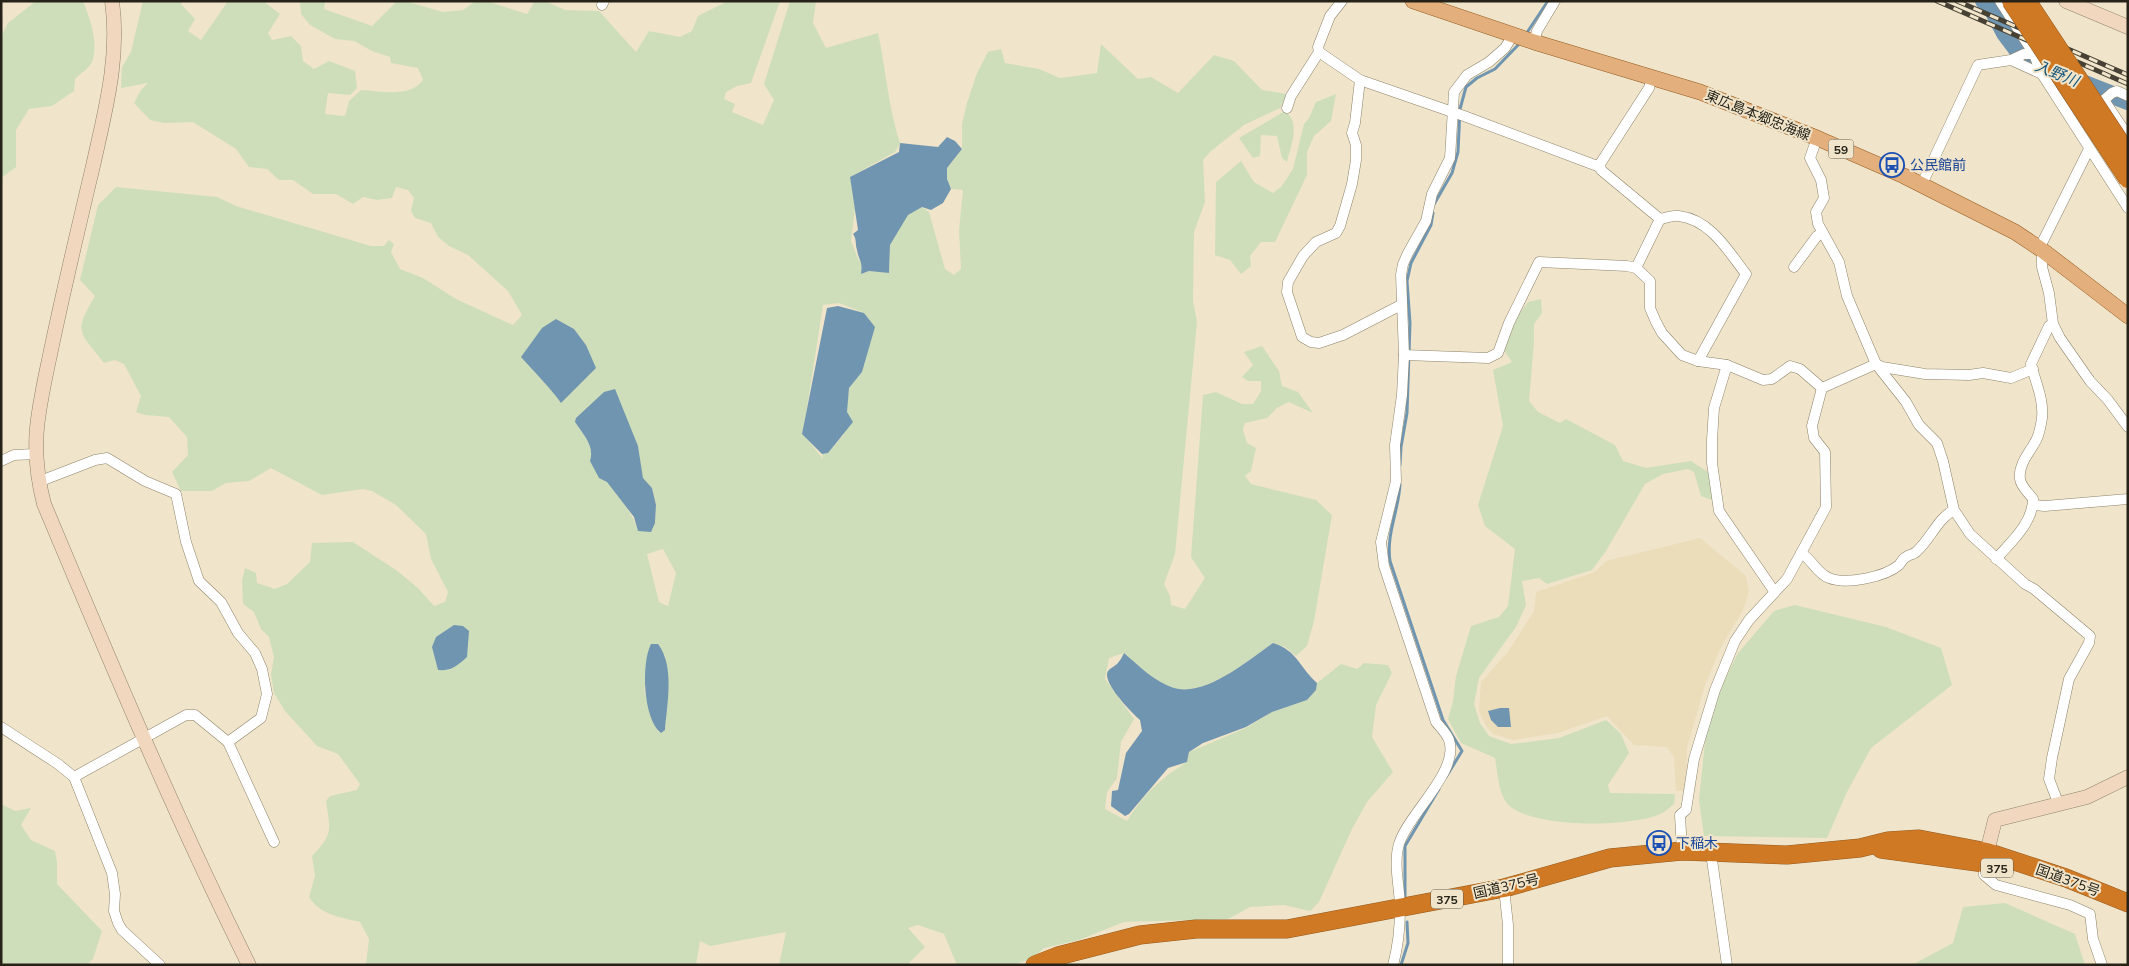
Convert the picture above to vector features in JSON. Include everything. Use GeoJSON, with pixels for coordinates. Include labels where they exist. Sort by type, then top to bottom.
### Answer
{"type":"FeatureCollection","features":[{"type":"Feature","properties":{"kind":"highway"},"geometry":{"type":"LineString","coordinates":[[2011,1],[2128,179]]}},
{"type":"Feature","properties":{"kind":"highway"},"geometry":{"type":"LineString","coordinates":[[2027,1],[2128,154]]}},
{"type":"Feature","properties":{"kind":"highway","name":"国道375号"},"geometry":{"type":"LineString","coordinates":[[1035,965],[1058,956],[1140,935],[1196,929],[1287,929],[1504,888],[1610,858],[1682,851],[1787,855],[1860,848],[1888,841],[1919,838],[1985,858],[2066,878],[2128,903]]}},
{"type":"Feature","properties":{"kind":"highway","name":"国道375号"},"geometry":{"type":"LineString","coordinates":[[1985,858],[2128,915]]}},
{"type":"Feature","properties":{"kind":"main road","name":"東広島本郷忠海線"},"geometry":{"type":"LineString","coordinates":[[1413,1],[1523,38],[1700,92],[1817,138],[1922,184],[2015,232],[2042,250],[2128,316]]}},
{"type":"Feature","properties":{"kind":"street"},"geometry":{"type":"LineString","coordinates":[[112,1],[116,45],[111,85],[58,314],[38,414],[35,454],[38,482],[44,504],[143,739],[202,871],[249,965]]}},
{"type":"Feature","properties":{"kind":"street"},"geometry":{"type":"LineString","coordinates":[[1287,108],[1290,96],[1319,52],[1318,47],[1330,16],[1342,1]]}},
{"type":"Feature","properties":{"kind":"street"},"geometry":{"type":"LineString","coordinates":[[1393,965],[1398,948],[1400,909],[1397,873],[1399,844],[1409,824],[1445,770],[1451,754],[1449,740],[1436,722],[1384,566],[1381,542],[1396,481],[1395,444],[1408,354],[1401,305],[1403,264],[1426,221],[1432,194],[1450,158],[1458,114],[1454,92],[1467,76],[1489,62],[1505,48],[1538,31],[1555,1]]}},
{"type":"Feature","properties":{"kind":"street"},"geometry":{"type":"LineString","coordinates":[[2000,1],[2024,58],[2041,72],[2128,208]]}},
{"type":"Feature","properties":{"kind":"street"},"geometry":{"type":"LineString","coordinates":[[2066,1],[2128,27]]}},
{"type":"Feature","properties":{"kind":"street"},"geometry":{"type":"LineString","coordinates":[[1319,52],[1360,80],[1600,167],[1601,170],[1660,219],[1679,216],[1704,225],[1714,233],[1746,274],[1698,361]]}},
{"type":"Feature","properties":{"kind":"street"},"geometry":{"type":"LineString","coordinates":[[1922,184],[1978,65],[2024,58],[2041,72]]}},
{"type":"Feature","properties":{"kind":"street"},"geometry":{"type":"LineString","coordinates":[[1600,167],[1649,88],[1652,76]]}},
{"type":"Feature","properties":{"kind":"street"},"geometry":{"type":"LineString","coordinates":[[1360,80],[1352,133],[1356,145],[1356,160],[1352,184],[1340,226],[1336,233],[1316,242],[1302,256],[1288,282],[1288,292],[1302,337],[1311,342],[1319,343],[1343,335],[1401,305]]}},
{"type":"Feature","properties":{"kind":"street"},"geometry":{"type":"LineString","coordinates":[[2068,114],[2117,91],[2128,96]]}},
{"type":"Feature","properties":{"kind":"street"},"geometry":{"type":"LineString","coordinates":[[2108,96],[2128,136]]}},
{"type":"Feature","properties":{"kind":"street"},"geometry":{"type":"LineString","coordinates":[[1817,138],[1810,158],[1821,180],[1823,189],[1824,198],[1816,212],[1818,224],[1839,262],[1846,296],[1876,364],[1906,402],[1919,425],[1936,443],[1943,461],[1954,510],[1970,534],[1996,559],[2024,584],[2034,589],[2090,636],[2089,643],[2069,679],[2052,758],[2049,779],[2060,805]]}},
{"type":"Feature","properties":{"kind":"street"},"geometry":{"type":"LineString","coordinates":[[2089,149],[2042,243],[2042,267],[2049,293],[2053,324],[2060,338],[2090,381],[2108,400],[2128,427]]}},
{"type":"Feature","properties":{"kind":"street"},"geometry":{"type":"LineString","coordinates":[[1636,268],[1660,219]]}},
{"type":"Feature","properties":{"kind":"street"},"geometry":{"type":"LineString","coordinates":[[1794,268],[1817,236],[1823,233]]}},
{"type":"Feature","properties":{"kind":"street"},"geometry":{"type":"LineString","coordinates":[[1408,354],[1488,358],[1498,353],[1509,323],[1539,262],[1636,268],[1650,281],[1650,308],[1662,333],[1682,355],[1698,361],[1727,365],[1763,380],[1772,379],[1790,366],[1800,368],[1822,388]]}},
{"type":"Feature","properties":{"kind":"street"},"geometry":{"type":"LineString","coordinates":[[1996,559],[2021,530],[2033,505],[2033,499],[2020,480],[2022,466],[2028,451],[2035,443],[2043,410],[2031,364],[2049,326],[2053,324]]}},
{"type":"Feature","properties":{"kind":"street"},"geometry":{"type":"LineString","coordinates":[[1822,388],[1876,364],[1925,374],[1969,376],[1983,374],[2011,378],[2033,370]]}},
{"type":"Feature","properties":{"kind":"street"},"geometry":{"type":"LineString","coordinates":[[1727,365],[1713,416],[1712,463],[1719,511],[1774,591]]}},
{"type":"Feature","properties":{"kind":"street"},"geometry":{"type":"LineString","coordinates":[[1682,851],[1680,815],[1686,810],[1694,759],[1715,690],[1735,641],[1749,620],[1787,579],[1826,507],[1825,452],[1814,438],[1812,426],[1822,388]]}},
{"type":"Feature","properties":{"kind":"street"},"geometry":{"type":"LineString","coordinates":[[1,461],[14,455],[35,454]]}},
{"type":"Feature","properties":{"kind":"street"},"geometry":{"type":"LineString","coordinates":[[38,482],[96,460],[107,458],[145,480],[176,494],[186,542],[199,581],[221,602],[238,633],[255,653],[262,669],[268,694],[261,718],[228,742]]}},
{"type":"Feature","properties":{"kind":"street"},"geometry":{"type":"LineString","coordinates":[[2033,505],[2045,506],[2128,498]]}},
{"type":"Feature","properties":{"kind":"street"},"geometry":{"type":"LineString","coordinates":[[1801,553],[1807,556],[1817,571],[1830,579],[1847,580],[1876,576],[1899,565],[1905,557],[1915,554],[1931,537],[1941,520],[1954,510]]}},
{"type":"Feature","properties":{"kind":"street"},"geometry":{"type":"LineString","coordinates":[[74,777],[186,715],[192,714],[228,742],[274,842]]}},
{"type":"Feature","properties":{"kind":"street"},"geometry":{"type":"LineString","coordinates":[[1,727],[58,764],[74,777],[112,873],[115,894],[114,911],[118,923],[122,930],[160,965]]}},
{"type":"Feature","properties":{"kind":"street"},"geometry":{"type":"LineString","coordinates":[[2102,965],[2093,939],[2090,914],[2070,905],[1996,885],[1984,875],[1985,858],[1995,820],[2087,797],[2128,777]]}},
{"type":"Feature","properties":{"kind":"street"},"geometry":{"type":"LineString","coordinates":[[1710,853],[1727,965]]}},
{"type":"Feature","properties":{"kind":"street"},"geometry":{"type":"LineString","coordinates":[[1504,888],[1508,924],[1508,965]]}},
{"type":"Feature","properties":{"kind":"shaded area"},"geometry":{"type":"Polygon","coordinates":[[[1700,538],[1746,576],[1749,590],[1744,608],[1720,649],[1705,685],[1687,747],[1686,790],[1676,791],[1674,757],[1667,747],[1634,745],[1607,716],[1558,733],[1513,740],[1493,734],[1486,726],[1479,711],[1481,682],[1508,652],[1534,611],[1536,592],[1595,572],[1606,561],[1700,538]]]}},
{"type":"Feature","properties":{"kind":"green space"},"geometry":{"type":"Polygon","coordinates":[[[36,1],[83,1],[93,31],[94,55],[91,64],[75,79],[74,91],[52,106],[29,109],[16,130],[16,167],[1,178],[1,37],[8,23],[36,1]]]}},
{"type":"Feature","properties":{"kind":"green space"},"geometry":{"type":"Polygon","coordinates":[[[143,1],[182,1],[181,4],[195,19],[188,31],[201,40],[228,1],[263,1],[280,14],[268,33],[272,40],[291,36],[301,46],[303,61],[314,69],[329,61],[355,71],[357,88],[350,95],[328,93],[325,114],[345,116],[349,101],[361,90],[394,92],[417,86],[423,80],[418,68],[391,63],[390,57],[372,51],[354,41],[335,39],[310,25],[301,14],[300,2],[296,1],[325,1],[324,9],[372,26],[397,1],[405,1],[443,12],[463,10],[476,1],[486,1],[527,14],[535,1],[545,1],[565,10],[599,11],[636,52],[649,31],[680,37],[692,31],[698,16],[728,1],[780,1],[751,83],[737,86],[726,92],[724,99],[735,104],[732,112],[763,125],[774,100],[764,84],[790,1],[816,1],[813,23],[826,48],[878,33],[893,116],[900,143],[895,152],[850,177],[855,209],[851,241],[859,261],[861,259],[862,274],[869,271],[889,273],[890,245],[907,215],[922,207],[929,212],[945,269],[954,275],[961,269],[959,230],[963,190],[951,189],[947,179],[947,168],[962,149],[962,124],[967,103],[977,73],[988,52],[1001,49],[1005,63],[1039,69],[1060,78],[1097,73],[1101,44],[1138,79],[1151,77],[1178,93],[1214,55],[1234,61],[1262,90],[1287,94],[1280,108],[1244,125],[1211,151],[1203,160],[1205,202],[1194,232],[1193,301],[1197,322],[1175,554],[1164,584],[1170,596],[1171,605],[1185,609],[1205,578],[1191,557],[1203,395],[1216,392],[1242,404],[1253,404],[1261,391],[1261,381],[1248,381],[1242,377],[1253,365],[1244,352],[1262,346],[1279,371],[1282,386],[1298,392],[1313,413],[1289,402],[1277,408],[1267,418],[1245,423],[1243,430],[1247,443],[1256,448],[1251,471],[1245,476],[1251,484],[1316,500],[1332,515],[1314,621],[1307,646],[1296,656],[1285,647],[1273,643],[1226,675],[1199,687],[1174,688],[1160,682],[1124,653],[1109,658],[1105,679],[1134,719],[1121,742],[1117,778],[1107,792],[1105,809],[1127,821],[1153,788],[1187,762],[1189,752],[1246,728],[1272,712],[1307,700],[1316,690],[1317,683],[1341,664],[1357,669],[1364,663],[1388,665],[1392,673],[1376,705],[1372,737],[1393,772],[1367,802],[1352,829],[1319,902],[1310,911],[1284,905],[1250,907],[1228,919],[1124,922],[1079,940],[1044,948],[1033,958],[1013,965],[957,965],[944,934],[918,925],[908,928],[925,947],[907,965],[779,965],[786,932],[710,946],[700,941],[696,965],[366,965],[369,939],[360,922],[325,912],[309,897],[315,876],[312,856],[324,842],[329,831],[326,801],[330,796],[357,790],[360,784],[338,754],[317,746],[285,711],[274,693],[271,675],[274,657],[269,637],[261,629],[254,612],[243,604],[242,580],[245,568],[256,573],[257,583],[275,589],[287,584],[310,562],[312,543],[353,542],[396,570],[418,588],[434,606],[445,602],[448,592],[431,559],[426,534],[396,505],[372,491],[363,489],[322,495],[271,468],[249,481],[226,483],[212,491],[181,491],[172,472],[188,455],[187,437],[169,417],[145,415],[136,412],[141,396],[124,364],[115,360],[104,363],[84,337],[82,331],[84,318],[95,296],[80,280],[98,205],[116,187],[217,197],[236,206],[371,246],[384,246],[389,240],[394,244],[391,252],[400,269],[423,278],[456,299],[513,325],[522,315],[508,291],[468,255],[449,246],[438,237],[431,223],[415,218],[411,211],[414,198],[408,190],[396,187],[392,198],[377,200],[363,197],[353,204],[336,194],[313,194],[293,180],[279,180],[267,169],[249,167],[236,149],[193,122],[164,123],[150,120],[134,103],[141,90],[148,83],[121,88],[122,67],[131,52],[143,1]],[[839,303],[823,305],[803,434],[823,459],[822,454],[828,453],[844,434],[849,388],[862,372],[864,313],[839,303]],[[556,319],[549,385],[561,402],[586,345],[574,329],[556,319]],[[590,446],[599,469],[628,509],[638,531],[655,523],[656,505],[652,488],[643,478],[638,446],[590,446]],[[663,549],[647,554],[659,602],[668,606],[676,573],[663,549]],[[665,655],[644,688],[658,732],[665,730],[668,687],[665,655]]]}},
{"type":"Feature","properties":{"kind":"green space"},"geometry":{"type":"Polygon","coordinates":[[[1336,94],[1331,121],[1314,136],[1307,152],[1307,175],[1275,242],[1261,242],[1250,256],[1251,266],[1241,274],[1230,260],[1215,255],[1216,182],[1241,161],[1254,182],[1273,193],[1281,187],[1293,169],[1304,124],[1309,118],[1316,102],[1336,94]]]}},
{"type":"Feature","properties":{"kind":"green space"},"geometry":{"type":"Polygon","coordinates":[[[1285,111],[1290,116],[1294,128],[1287,162],[1282,158],[1277,136],[1261,135],[1260,156],[1253,158],[1239,138],[1285,111]]]}},
{"type":"Feature","properties":{"kind":"green space"},"geometry":{"type":"Polygon","coordinates":[[[1541,299],[1542,313],[1534,324],[1529,401],[1538,412],[1560,423],[1566,419],[1615,445],[1623,461],[1646,468],[1691,461],[1711,474],[1712,500],[1701,496],[1694,472],[1688,469],[1663,474],[1645,484],[1606,551],[1592,570],[1547,584],[1539,578],[1522,581],[1526,605],[1516,627],[1479,678],[1474,704],[1480,723],[1489,736],[1511,744],[1559,738],[1606,720],[1621,734],[1629,753],[1608,785],[1610,793],[1675,794],[1674,804],[1668,809],[1660,814],[1644,819],[1584,824],[1543,819],[1526,815],[1512,808],[1507,804],[1501,792],[1495,758],[1461,743],[1448,719],[1453,701],[1456,676],[1471,626],[1499,617],[1508,606],[1515,549],[1485,526],[1478,505],[1503,426],[1493,370],[1512,362],[1503,349],[1518,316],[1528,302],[1541,299]]]}},
{"type":"Feature","properties":{"kind":"green space"},"geometry":{"type":"Polygon","coordinates":[[[1795,605],[1886,627],[1941,648],[1952,685],[1871,748],[1847,792],[1827,838],[1704,836],[1699,800],[1708,713],[1738,653],[1774,611],[1795,605]]]}},
{"type":"Feature","properties":{"kind":"green space"},"geometry":{"type":"Polygon","coordinates":[[[1,804],[15,811],[31,808],[21,825],[31,840],[55,851],[57,884],[102,931],[93,959],[86,965],[1,965],[1,804]]]}},
{"type":"Feature","properties":{"kind":"green space"},"geometry":{"type":"Polygon","coordinates":[[[2005,903],[2075,934],[2085,965],[1912,965],[1953,943],[1963,907],[2005,903]]]}},
{"type":"Feature","properties":{"kind":"water"},"geometry":{"type":"Polygon","coordinates":[[[947,137],[955,141],[962,149],[947,168],[947,179],[951,189],[943,203],[931,210],[922,207],[908,215],[890,245],[889,273],[869,271],[861,274],[861,264],[853,234],[858,230],[850,177],[899,152],[900,143],[938,147],[947,137]]]}},
{"type":"Feature","properties":{"kind":"water"},"geometry":{"type":"Polygon","coordinates":[[[838,306],[864,313],[875,327],[862,372],[849,388],[847,412],[853,422],[828,453],[822,454],[802,434],[827,308],[838,306]]]}},
{"type":"Feature","properties":{"kind":"water"},"geometry":{"type":"Polygon","coordinates":[[[556,319],[574,329],[586,345],[596,368],[561,403],[521,357],[542,328],[556,319]]]}},
{"type":"Feature","properties":{"kind":"water"},"geometry":{"type":"Polygon","coordinates":[[[615,389],[638,446],[643,478],[652,488],[656,505],[655,523],[651,532],[638,531],[634,517],[607,482],[599,478],[590,461],[590,445],[575,422],[576,418],[604,392],[615,389]]]}},
{"type":"Feature","properties":{"kind":"water"},"geometry":{"type":"Polygon","coordinates":[[[454,625],[463,626],[469,631],[467,657],[454,667],[447,670],[438,670],[432,647],[436,637],[454,625]]]}},
{"type":"Feature","properties":{"kind":"water"},"geometry":{"type":"Polygon","coordinates":[[[1273,643],[1288,650],[1317,683],[1316,690],[1307,700],[1272,712],[1246,727],[1203,743],[1189,752],[1187,762],[1168,768],[1129,814],[1125,816],[1111,806],[1112,791],[1118,790],[1126,753],[1142,731],[1140,720],[1118,697],[1107,676],[1108,671],[1118,663],[1124,653],[1160,682],[1174,688],[1186,689],[1213,682],[1239,667],[1273,643]]]}},
{"type":"Feature","properties":{"kind":"water"},"geometry":{"type":"Polygon","coordinates":[[[651,644],[658,644],[667,663],[669,686],[665,730],[661,733],[650,716],[647,704],[645,677],[651,644]]]}},
{"type":"Feature","properties":{"kind":"water"},"geometry":{"type":"Polygon","coordinates":[[[1509,708],[1511,727],[1498,727],[1491,720],[1488,711],[1509,708]]]}},
{"type":"Feature","properties":{"kind":"waterway"},"geometry":{"type":"LineString","coordinates":[[1526,34],[1548,1]]}},
{"type":"Feature","properties":{"kind":"waterway","name":"入野川"},"geometry":{"type":"LineString","coordinates":[[1984,1],[1993,10],[2005,33],[2026,61],[2128,101]]}},
{"type":"Feature","properties":{"kind":"waterway"},"geometry":{"type":"LineString","coordinates":[[1433,206],[1452,173],[1458,152],[1460,109],[1466,87],[1477,78],[1495,69],[1521,42]]}},
{"type":"Feature","properties":{"kind":"waterway"},"geometry":{"type":"LineString","coordinates":[[1400,465],[1407,413],[1410,323],[1407,281],[1411,263],[1431,225],[1433,213]]}},
{"type":"Feature","properties":{"kind":"waterway"},"geometry":{"type":"LineString","coordinates":[[1400,484],[1391,531],[1390,561],[1443,720],[1462,751],[1446,777]]}},
{"type":"Feature","properties":{"kind":"waterway"},"geometry":{"type":"LineString","coordinates":[[1405,901],[1405,846],[1439,789]]}},
{"type":"Feature","properties":{"kind":"waterway"},"geometry":{"type":"LineString","coordinates":[[1401,965],[1408,943],[1407,922]]}},
{"type":"Feature","properties":{"kind":"railway"},"geometry":{"type":"LineString","coordinates":[[1937,1],[2128,84]]}},
{"type":"Feature","properties":{"kind":"railway"},"geometry":{"type":"LineString","coordinates":[[1957,1],[2128,75]]}},
{"type":"Feature","properties":{"kind":"place","name":"公民館前"},"geometry":{"type":"Point","coordinates":[1892,165]}},
{"type":"Feature","properties":{"kind":"place","name":"下稲木"},"geometry":{"type":"Point","coordinates":[1659,843]}}]}
